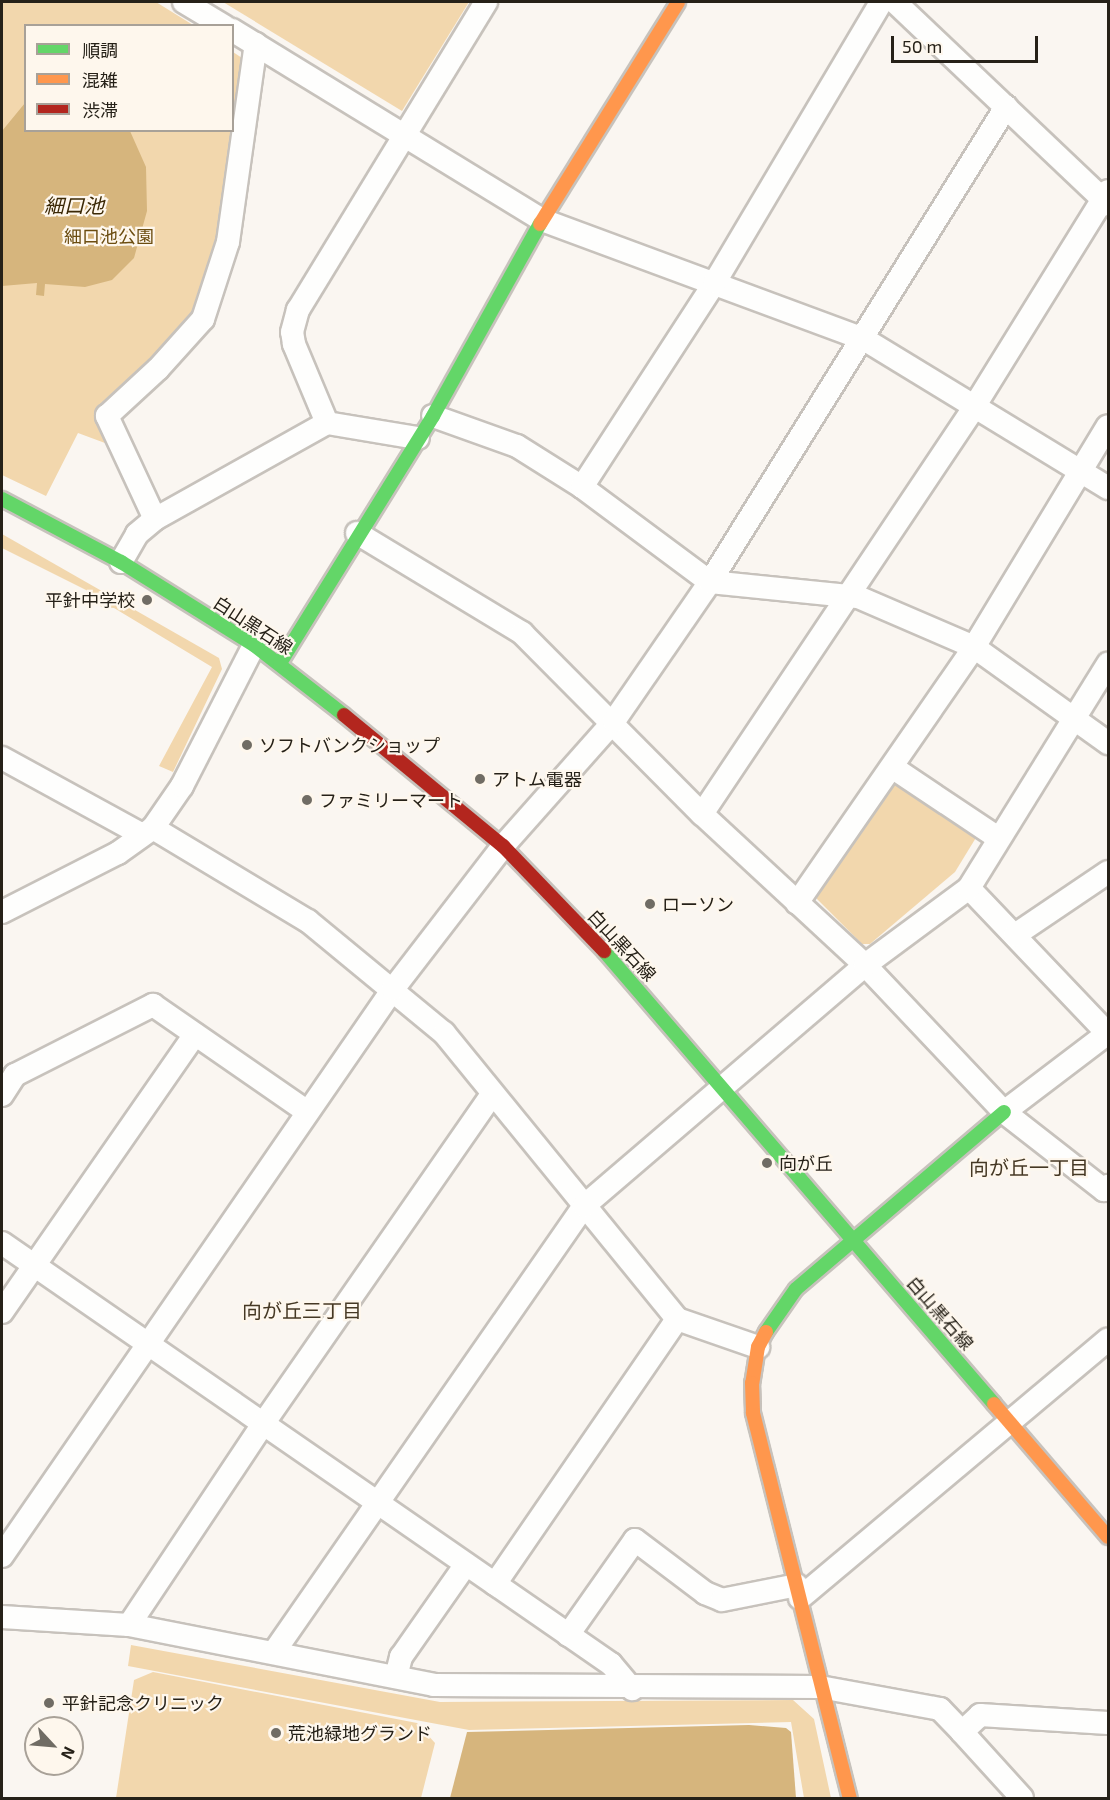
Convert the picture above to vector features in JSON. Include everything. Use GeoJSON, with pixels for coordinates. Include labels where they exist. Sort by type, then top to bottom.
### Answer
{"type":"FeatureCollection","features":[{"type":"Feature","properties":{"kind":"street"},"geometry":{"type":"LineString","coordinates":[[184,2],[221,24]]}},
{"type":"Feature","properties":{"kind":"street"},"geometry":{"type":"LineString","coordinates":[[327,423],[294,344],[294,323],[298,310],[486,2]]}},
{"type":"Feature","properties":{"kind":"street"},"geometry":{"type":"LineString","coordinates":[[280,663],[357,533],[433,417],[542,220],[678,2]]}},
{"type":"Feature","properties":{"kind":"street"},"geometry":{"type":"LineString","coordinates":[[582,487],[715,282],[881,2]]}},
{"type":"Feature","properties":{"kind":"street"},"geometry":{"type":"LineString","coordinates":[[702,814],[974,406],[1106,198],[895,2]]}},
{"type":"Feature","properties":{"kind":"street"},"geometry":{"type":"LineString","coordinates":[[234,31],[404,138],[542,220],[715,282],[864,339],[1108,488]]}},
{"type":"Feature","properties":{"kind":"street"},"geometry":{"type":"LineString","coordinates":[[155,519],[107,416],[158,369],[203,318],[228,242],[256,44]]}},
{"type":"Feature","properties":{"kind":"street"},"geometry":{"type":"LineString","coordinates":[[2,1556],[306,1111],[393,989],[503,846],[614,721],[710,582],[864,339],[1006,107]]}},
{"type":"Feature","properties":{"kind":"street"},"geometry":{"type":"LineString","coordinates":[[433,417],[517,446],[582,487],[710,582],[858,597],[974,647],[1076,717],[1108,743]]}},
{"type":"Feature","properties":{"kind":"street"},"geometry":{"type":"LineString","coordinates":[[121,562],[137,534],[155,519],[327,423],[418,438]]}},
{"type":"Feature","properties":{"kind":"street"},"geometry":{"type":"LineString","coordinates":[[797,903],[974,647],[1108,426]]}},
{"type":"Feature","properties":{"kind":"street","name":"白山黒石線"},"geometry":{"type":"LineString","coordinates":[[2,499],[121,562],[280,663],[425,778],[503,846],[613,960],[1108,1537]]}},
{"type":"Feature","properties":{"kind":"street"},"geometry":{"type":"LineString","coordinates":[[357,533],[522,633],[614,721],[702,814],[866,965],[1004,1112],[1104,1190],[1108,1186]]}},
{"type":"Feature","properties":{"kind":"street"},"geometry":{"type":"LineString","coordinates":[[2,912],[118,853],[147,831],[182,786],[254,645]]}},
{"type":"Feature","properties":{"kind":"street"},"geometry":{"type":"LineString","coordinates":[[274,1652],[584,1206],[866,965],[969,888],[1108,664]]}},
{"type":"Feature","properties":{"kind":"street"},"geometry":{"type":"LineString","coordinates":[[2,758],[147,831],[308,921],[444,1033],[677,1319],[758,1347]]}},
{"type":"Feature","properties":{"kind":"street"},"geometry":{"type":"LineString","coordinates":[[892,768],[998,838]]}},
{"type":"Feature","properties":{"kind":"street"},"geometry":{"type":"LineString","coordinates":[[1015,935],[1108,872]]}},
{"type":"Feature","properties":{"kind":"street"},"geometry":{"type":"LineString","coordinates":[[850,1798],[820,1687],[753,1413],[752,1383],[758,1347],[774,1316],[796,1288],[1004,1112],[1108,1033],[969,888]]}},
{"type":"Feature","properties":{"kind":"street"},"geometry":{"type":"LineString","coordinates":[[2,1095],[15,1075],[153,1005],[306,1111]]}},
{"type":"Feature","properties":{"kind":"street"},"geometry":{"type":"LineString","coordinates":[[2,1312],[195,1034]]}},
{"type":"Feature","properties":{"kind":"street"},"geometry":{"type":"LineString","coordinates":[[129,1625],[263,1424],[492,1094]]}},
{"type":"Feature","properties":{"kind":"street"},"geometry":{"type":"LineString","coordinates":[[2,1243],[611,1665],[632,1689]]}},
{"type":"Feature","properties":{"kind":"street"},"geometry":{"type":"LineString","coordinates":[[495,1584],[677,1319]]}},
{"type":"Feature","properties":{"kind":"street"},"geometry":{"type":"LineString","coordinates":[[568,1635],[635,1540],[705,1593],[722,1600],[798,1591],[1108,1340]]}},
{"type":"Feature","properties":{"kind":"street"},"geometry":{"type":"LineString","coordinates":[[396,1677],[401,1657],[466,1564]]}},
{"type":"Feature","properties":{"kind":"street"},"geometry":{"type":"LineString","coordinates":[[2,1617],[129,1625],[434,1685],[632,1689],[820,1687],[940,1708],[1022,1798]]}},
{"type":"Feature","properties":{"kind":"street"},"geometry":{"type":"LineString","coordinates":[[962,1732],[980,1716],[1108,1723]]}},
{"type":"Feature","properties":{"kind":"street"},"geometry":{"type":"LineString","coordinates":[[831,1798],[841,1764]]}},
{"type":"Feature","properties":{"kind":"green space","name":"細口池公園"},"geometry":{"type":"Polygon","coordinates":[[[2,2],[156,2],[191,24],[24,24],[24,132],[234,132],[234,53],[245,60],[223,225],[196,310],[168,376],[104,428],[113,446],[78,433],[46,496],[2,475],[2,2]]]}},
{"type":"Feature","properties":{"kind":"green space"},"geometry":{"type":"Polygon","coordinates":[[[223,2],[469,2],[402,111],[223,2]]]}},
{"type":"Feature","properties":{"kind":"green space"},"geometry":{"type":"Polygon","coordinates":[[[2,534],[219,658],[222,669],[173,772],[159,766],[212,667],[114,608],[101,607],[98,596],[2,548],[2,534]]]}},
{"type":"Feature","properties":{"kind":"green space"},"geometry":{"type":"Polygon","coordinates":[[[901,779],[977,836],[955,872],[870,944],[862,944],[817,899],[816,891],[891,781],[901,779]]]}},
{"type":"Feature","properties":{"kind":"green space"},"geometry":{"type":"Polygon","coordinates":[[[131,1645],[440,1702],[793,1700],[814,1719],[831,1798],[804,1798],[791,1722],[469,1730],[128,1666],[131,1645]]]}},
{"type":"Feature","properties":{"kind":"green space","name":"荒池緑地グランド"},"geometry":{"type":"Polygon","coordinates":[[[153,1672],[417,1723],[435,1743],[421,1798],[116,1798],[134,1680],[153,1672]]]}},
{"type":"Feature","properties":{"kind":"water","name":"細口池"},"geometry":{"type":"Polygon","coordinates":[[[24,104],[24,132],[130,132],[146,167],[147,211],[134,258],[112,280],[85,287],[45,284],[44,296],[36,295],[37,283],[2,286],[2,131],[24,104]]]}},
{"type":"Feature","properties":{"kind":"water"},"geometry":{"type":"Polygon","coordinates":[[[749,1725],[786,1728],[791,1732],[796,1798],[450,1798],[467,1732],[749,1725]]]}},
{"type":"Feature","properties":{"kind":"traffic: fast"},"geometry":{"type":"LineString","coordinates":[[280,663],[433,416],[540,224]]}},
{"type":"Feature","properties":{"kind":"traffic: fast"},"geometry":{"type":"LineString","coordinates":[[2,499],[121,562],[254,645],[344,715]]}},
{"type":"Feature","properties":{"kind":"traffic: fast"},"geometry":{"type":"LineString","coordinates":[[604,951],[994,1404]]}},
{"type":"Feature","properties":{"kind":"traffic: fast"},"geometry":{"type":"LineString","coordinates":[[766,1332],[796,1289],[1004,1112]]}},
{"type":"Feature","properties":{"kind":"traffic: slow"},"geometry":{"type":"LineString","coordinates":[[540,224],[678,2]]}},
{"type":"Feature","properties":{"kind":"traffic: slow"},"geometry":{"type":"LineString","coordinates":[[766,1332],[758,1347],[752,1383],[753,1413],[850,1798]]}},
{"type":"Feature","properties":{"kind":"traffic: slow"},"geometry":{"type":"LineString","coordinates":[[994,1404],[1108,1537]]}},
{"type":"Feature","properties":{"kind":"traffic: jam"},"geometry":{"type":"LineString","coordinates":[[344,715],[503,846],[604,951]]}},
{"type":"Feature","properties":{"kind":"place","name":"平針中学校"},"geometry":{"type":"Point","coordinates":[147,600]}},
{"type":"Feature","properties":{"kind":"place","name":"ソフトバンクショップ"},"geometry":{"type":"Point","coordinates":[247,745]}},
{"type":"Feature","properties":{"kind":"place","name":"アトム電器"},"geometry":{"type":"Point","coordinates":[480,779]}},
{"type":"Feature","properties":{"kind":"place","name":"ファミリーマート"},"geometry":{"type":"Point","coordinates":[307,800]}},
{"type":"Feature","properties":{"kind":"place","name":"ローソン"},"geometry":{"type":"Point","coordinates":[650,904]}},
{"type":"Feature","properties":{"kind":"place","name":"向が丘"},"geometry":{"type":"Point","coordinates":[767,1163]}},
{"type":"Feature","properties":{"kind":"place","name":"平針記念クリニック"},"geometry":{"type":"Point","coordinates":[49,1703]}},
{"type":"Feature","properties":{"kind":"place","name":"荒池緑地グランド"},"geometry":{"type":"Point","coordinates":[276,1733]}},
{"type":"Feature","properties":{"kind":"district","name":"向が丘一丁目"},"geometry":{"type":"Point","coordinates":[1029,1167]}},
{"type":"Feature","properties":{"kind":"district","name":"向が丘三丁目"},"geometry":{"type":"Point","coordinates":[302,1310]}}]}
